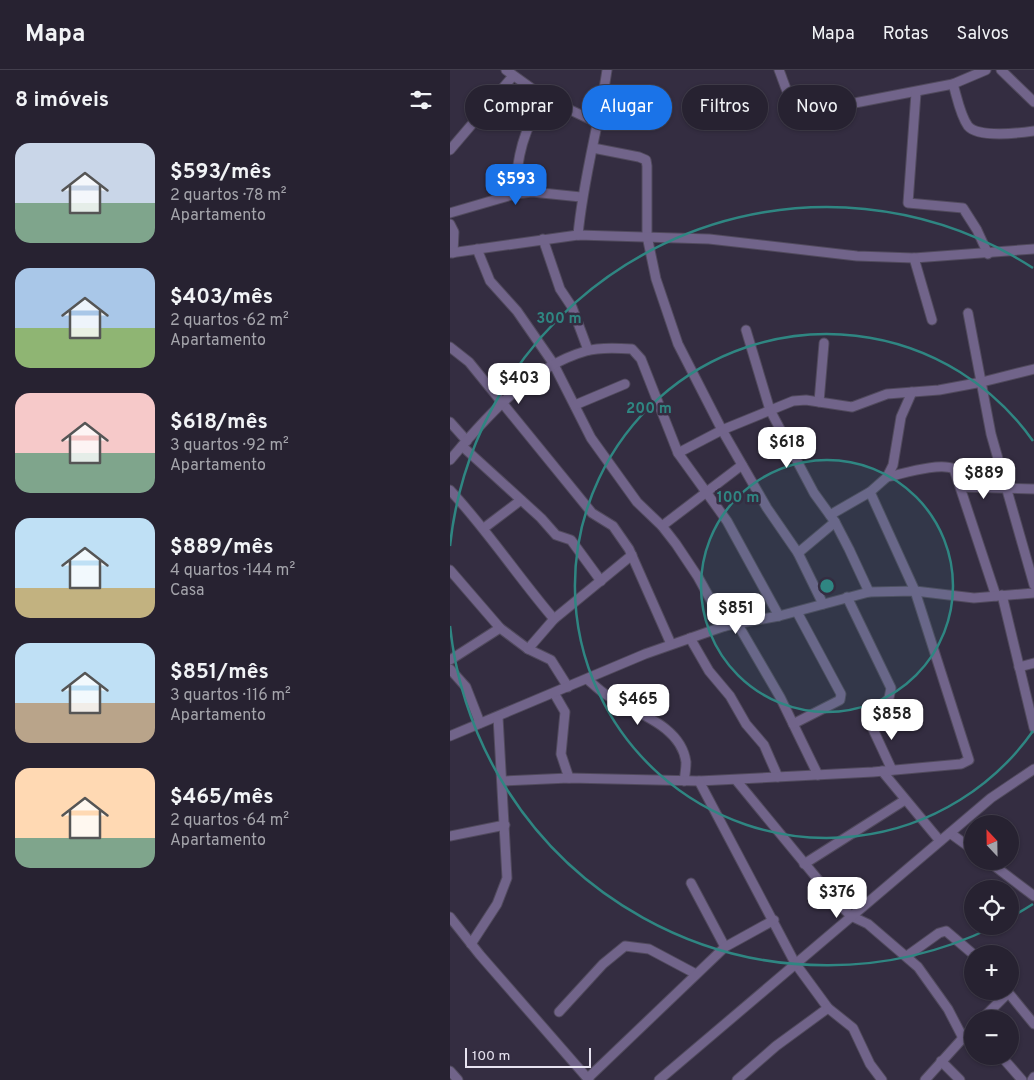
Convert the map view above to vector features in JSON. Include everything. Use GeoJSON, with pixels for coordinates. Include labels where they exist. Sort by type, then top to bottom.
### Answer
{"type":"FeatureCollection","features":[{"type":"Feature","properties":{"kind":"street"},"geometry":{"type":"LineString","coordinates":[[604,85],[607,70]]}},
{"type":"Feature","properties":{"kind":"street"},"geometry":{"type":"LineString","coordinates":[[780,70],[793,103],[798,109],[808,112],[953,84],[986,70]]}},
{"type":"Feature","properties":{"kind":"street"},"geometry":{"type":"LineString","coordinates":[[1001,70],[1034,102]]}},
{"type":"Feature","properties":{"kind":"street"},"geometry":{"type":"LineString","coordinates":[[450,150],[508,72],[526,85]]}},
{"type":"Feature","properties":{"kind":"street"},"geometry":{"type":"LineString","coordinates":[[953,84],[971,129],[978,132],[1017,134],[1034,131]]}},
{"type":"Feature","properties":{"kind":"street"},"geometry":{"type":"LineString","coordinates":[[916,92],[908,203],[963,208],[977,230],[988,254]]}},
{"type":"Feature","properties":{"kind":"street"},"geometry":{"type":"LineString","coordinates":[[515,194],[517,164],[526,130]]}},
{"type":"Feature","properties":{"kind":"street"},"geometry":{"type":"LineString","coordinates":[[578,235],[581,197],[597,130]]}},
{"type":"Feature","properties":{"kind":"street"},"geometry":{"type":"LineString","coordinates":[[593,148],[646,160],[647,236],[656,279],[678,344],[722,430],[767,508],[798,553],[823,604]]}},
{"type":"Feature","properties":{"kind":"street"},"geometry":{"type":"LineString","coordinates":[[450,213],[515,194],[532,192],[581,197]]}},
{"type":"Feature","properties":{"kind":"street"},"geometry":{"type":"LineString","coordinates":[[450,224],[454,232],[452,253],[578,235],[709,239],[857,256],[914,258],[988,254],[1034,249]]}},
{"type":"Feature","properties":{"kind":"street"},"geometry":{"type":"LineString","coordinates":[[543,239],[560,289],[572,307],[588,350]]}},
{"type":"Feature","properties":{"kind":"street"},"geometry":{"type":"LineString","coordinates":[[477,249],[490,281],[517,312],[553,363],[576,405],[591,438],[606,461],[637,502],[662,526],[698,577],[725,626]]}},
{"type":"Feature","properties":{"kind":"street"},"geometry":{"type":"LineString","coordinates":[[914,258],[932,320]]}},
{"type":"Feature","properties":{"kind":"street"},"geometry":{"type":"LineString","coordinates":[[968,313],[991,434],[1034,585]]}},
{"type":"Feature","properties":{"kind":"street"},"geometry":{"type":"LineString","coordinates":[[746,330],[770,410],[814,493],[832,519],[869,592]]}},
{"type":"Feature","properties":{"kind":"street"},"geometry":{"type":"LineString","coordinates":[[818,402],[824,343]]}},
{"type":"Feature","properties":{"kind":"street"},"geometry":{"type":"LineString","coordinates":[[450,346],[469,362],[592,513],[612,526],[632,555],[672,644]]}},
{"type":"Feature","properties":{"kind":"street"},"geometry":{"type":"LineString","coordinates":[[450,460],[502,404],[553,363],[588,350],[624,348],[636,352],[678,453],[727,521],[779,616]]}},
{"type":"Feature","properties":{"kind":"street"},"geometry":{"type":"LineString","coordinates":[[678,453],[722,430],[793,402],[818,402],[852,407],[887,394],[982,382],[1034,369]]}},
{"type":"Feature","properties":{"kind":"street"},"geometry":{"type":"LineString","coordinates":[[576,405],[625,384]]}},
{"type":"Feature","properties":{"kind":"street"},"geometry":{"type":"LineString","coordinates":[[798,553],[832,519],[870,492],[887,477],[893,465],[901,417],[912,392]]}},
{"type":"Feature","properties":{"kind":"street"},"geometry":{"type":"LineString","coordinates":[[450,422],[464,443],[556,535],[570,540],[601,581]]}},
{"type":"Feature","properties":{"kind":"street"},"geometry":{"type":"LineString","coordinates":[[662,526],[742,465]]}},
{"type":"Feature","properties":{"kind":"street"},"geometry":{"type":"LineString","coordinates":[[887,477],[923,469],[950,467],[954,469],[999,596],[1034,728]]}},
{"type":"Feature","properties":{"kind":"street"},"geometry":{"type":"LineString","coordinates":[[961,487],[1008,490],[1034,489]]}},
{"type":"Feature","properties":{"kind":"street"},"geometry":{"type":"LineString","coordinates":[[450,490],[484,528],[504,558],[554,619]]}},
{"type":"Feature","properties":{"kind":"street"},"geometry":{"type":"LineString","coordinates":[[503,781],[569,778],[684,781],[736,780],[961,764],[969,760],[915,591],[870,492]]}},
{"type":"Feature","properties":{"kind":"street"},"geometry":{"type":"LineString","coordinates":[[484,528],[521,500]]}},
{"type":"Feature","properties":{"kind":"street"},"geometry":{"type":"LineString","coordinates":[[528,649],[554,619],[632,555]]}},
{"type":"Feature","properties":{"kind":"street"},"geometry":{"type":"LineString","coordinates":[[450,570],[454,582],[500,628],[528,649],[550,660],[568,687]]}},
{"type":"Feature","properties":{"kind":"street"},"geometry":{"type":"LineString","coordinates":[[450,736],[672,644],[737,623],[797,612],[869,592],[915,591],[974,598],[1034,594]]}},
{"type":"Feature","properties":{"kind":"street"},"geometry":{"type":"LineString","coordinates":[[847,597],[891,688],[889,698],[871,718],[871,724],[887,770],[904,800],[940,841]]}},
{"type":"Feature","properties":{"kind":"street"},"geometry":{"type":"LineString","coordinates":[[793,724],[833,705],[840,700],[841,694],[797,612]]}},
{"type":"Feature","properties":{"kind":"street"},"geometry":{"type":"LineString","coordinates":[[737,623],[793,724],[818,775]]}},
{"type":"Feature","properties":{"kind":"street"},"geometry":{"type":"LineString","coordinates":[[450,660],[500,628]]}},
{"type":"Feature","properties":{"kind":"street"},"geometry":{"type":"LineString","coordinates":[[690,638],[709,671],[730,696],[746,724],[764,745],[778,777]]}},
{"type":"Feature","properties":{"kind":"street"},"geometry":{"type":"LineString","coordinates":[[1018,667],[1034,663]]}},
{"type":"Feature","properties":{"kind":"street"},"geometry":{"type":"LineString","coordinates":[[450,669],[466,687],[480,724]]}},
{"type":"Feature","properties":{"kind":"street"},"geometry":{"type":"LineString","coordinates":[[587,679],[603,693],[654,721],[672,734],[681,748],[686,762],[684,781]]}},
{"type":"Feature","properties":{"kind":"street"},"geometry":{"type":"LineString","coordinates":[[554,693],[565,712],[561,754],[569,778]]}},
{"type":"Feature","properties":{"kind":"street"},"geometry":{"type":"LineString","coordinates":[[471,944],[497,904],[505,886],[507,859],[506,825],[498,717]]}},
{"type":"Feature","properties":{"kind":"street"},"geometry":{"type":"LineString","coordinates":[[659,1080],[940,841],[1008,786],[1034,769]]}},
{"type":"Feature","properties":{"kind":"street"},"geometry":{"type":"LineString","coordinates":[[736,780],[804,864],[851,916],[868,924],[907,956],[936,991],[963,1038],[925,1080]]}},
{"type":"Feature","properties":{"kind":"street"},"geometry":{"type":"LineString","coordinates":[[699,781],[795,963],[828,1008],[853,1028],[878,1078]]}},
{"type":"Feature","properties":{"kind":"street"},"geometry":{"type":"LineString","coordinates":[[804,864],[904,800]]}},
{"type":"Feature","properties":{"kind":"street"},"geometry":{"type":"LineString","coordinates":[[450,836],[506,825]]}},
{"type":"Feature","properties":{"kind":"street"},"geometry":{"type":"LineString","coordinates":[[950,833],[964,844]]}},
{"type":"Feature","properties":{"kind":"street"},"geometry":{"type":"LineString","coordinates":[[1000,870],[1034,896]]}},
{"type":"Feature","properties":{"kind":"street"},"geometry":{"type":"LineString","coordinates":[[691,883],[725,948]]}},
{"type":"Feature","properties":{"kind":"street"},"geometry":{"type":"LineString","coordinates":[[450,917],[471,944],[589,1079],[725,948],[774,920]]}},
{"type":"Feature","properties":{"kind":"street"},"geometry":{"type":"LineString","coordinates":[[907,956],[938,933],[946,931],[964,946]]}},
{"type":"Feature","properties":{"kind":"street"},"geometry":{"type":"LineString","coordinates":[[559,1012],[603,964],[626,946],[649,949],[696,974]]}},
{"type":"Feature","properties":{"kind":"street"},"geometry":{"type":"LineString","coordinates":[[991,1010],[1000,1000]]}},
{"type":"Feature","properties":{"kind":"street"},"geometry":{"type":"LineString","coordinates":[[1014,1000],[1034,1024]]}},
{"type":"Feature","properties":{"kind":"street"},"geometry":{"type":"LineString","coordinates":[[737,1080],[776,1046],[828,1008]]}},
{"type":"Feature","properties":{"kind":"street"},"geometry":{"type":"LineString","coordinates":[[941,1061],[960,1080]]}},
{"type":"Feature","properties":{"kind":"street"},"geometry":{"type":"LineString","coordinates":[[1009,1065],[1022,1080]]}},
{"type":"Feature","properties":{"kind":"street"},"geometry":{"type":"LineString","coordinates":[[450,1071],[458,1080]]}}]}
